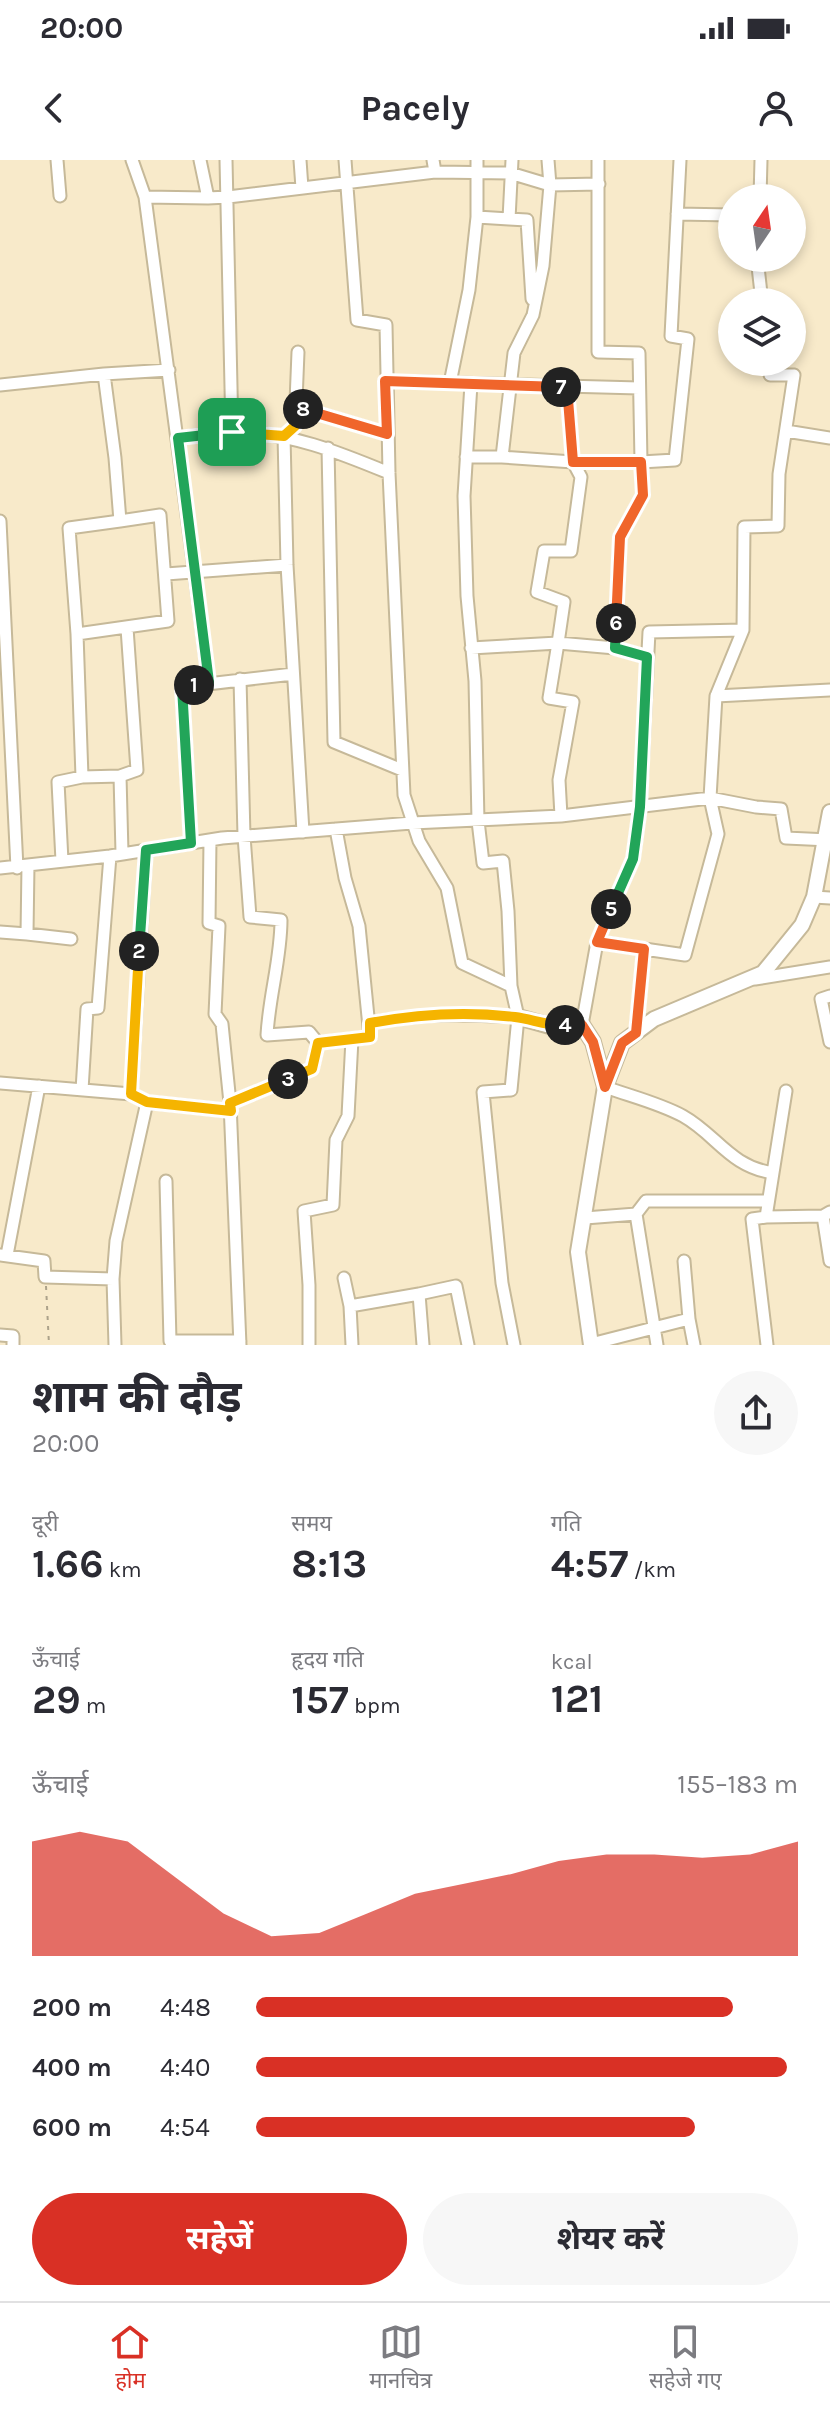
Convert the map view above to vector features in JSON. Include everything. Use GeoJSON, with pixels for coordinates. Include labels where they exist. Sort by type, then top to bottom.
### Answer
{"type":"FeatureCollection","features":[{"type":"Feature","properties":{"kind":"street"},"geometry":{"type":"LineString","coordinates":[[57,160],[60,196]]}},
{"type":"Feature","properties":{"kind":"street"},"geometry":{"type":"LineString","coordinates":[[132,160],[145,197],[209,682]]}},
{"type":"Feature","properties":{"kind":"street"},"geometry":{"type":"LineString","coordinates":[[200,160],[208,198]]}},
{"type":"Feature","properties":{"kind":"street"},"geometry":{"type":"LineString","coordinates":[[226,160],[232,432]]}},
{"type":"Feature","properties":{"kind":"street"},"geometry":{"type":"LineString","coordinates":[[300,160],[302,188]]}},
{"type":"Feature","properties":{"kind":"street"},"geometry":{"type":"LineString","coordinates":[[345,160],[357,320],[386,325],[387,434],[404,795],[419,841],[447,888],[462,963],[511,986]]}},
{"type":"Feature","properties":{"kind":"street"},"geometry":{"type":"LineString","coordinates":[[502,457],[514,353],[533,315],[543,266],[550,185],[548,160]]}},
{"type":"Feature","properties":{"kind":"street"},"geometry":{"type":"LineString","coordinates":[[598,160],[598,352],[639,353],[643,495],[620,537],[615,648]]}},
{"type":"Feature","properties":{"kind":"street"},"geometry":{"type":"LineString","coordinates":[[466,457],[573,462],[675,460],[688,339],[671,336],[680,160]]}},
{"type":"Feature","properties":{"kind":"street"},"geometry":{"type":"LineString","coordinates":[[760,184],[761,160]]}},
{"type":"Feature","properties":{"kind":"street"},"geometry":{"type":"LineString","coordinates":[[145,197],[228,197],[347,183],[435,164],[511,166],[550,185],[599,184]]}},
{"type":"Feature","properties":{"kind":"street"},"geometry":{"type":"LineString","coordinates":[[450,383],[469,290],[477,217],[478,166]]}},
{"type":"Feature","properties":{"kind":"street"},"geometry":{"type":"LineString","coordinates":[[509,219],[511,166]]}},
{"type":"Feature","properties":{"kind":"street"},"geometry":{"type":"LineString","coordinates":[[677,214],[718,215]]}},
{"type":"Feature","properties":{"kind":"street"},"geometry":{"type":"LineString","coordinates":[[477,217],[547,220]]}},
{"type":"Feature","properties":{"kind":"street"},"geometry":{"type":"LineString","coordinates":[[527,220],[533,315]]}},
{"type":"Feature","properties":{"kind":"street"},"geometry":{"type":"LineString","coordinates":[[298,352],[295,426],[284,436],[287,565],[303,832]]}},
{"type":"Feature","properties":{"kind":"street"},"geometry":{"type":"LineString","coordinates":[[0,385],[169,370]]}},
{"type":"Feature","properties":{"kind":"street"},"geometry":{"type":"LineString","coordinates":[[104,374],[120,521]]}},
{"type":"Feature","properties":{"kind":"street"},"geometry":{"type":"LineString","coordinates":[[597,942],[685,955],[718,834],[710,798],[716,696],[743,630],[744,527],[778,526],[779,474],[794,376]]}},
{"type":"Feature","properties":{"kind":"street"},"geometry":{"type":"LineString","coordinates":[[385,381],[639,388]]}},
{"type":"Feature","properties":{"kind":"street"},"geometry":{"type":"LineString","coordinates":[[471,384],[464,496],[466,582],[475,681],[478,821],[483,863],[503,861],[511,986],[518,1017],[511,1090],[483,1092],[502,1283],[514,1345]]}},
{"type":"Feature","properties":{"kind":"street"},"geometry":{"type":"LineString","coordinates":[[561,816],[559,780],[573,702],[549,698],[564,602],[537,592],[544,551],[571,551],[581,477],[573,462],[567,387]]}},
{"type":"Feature","properties":{"kind":"street"},"geometry":{"type":"LineString","coordinates":[[297,407],[387,434]]}},
{"type":"Feature","properties":{"kind":"street"},"geometry":{"type":"LineString","coordinates":[[786,431],[830,438]]}},
{"type":"Feature","properties":{"kind":"street"},"geometry":{"type":"LineString","coordinates":[[178,438],[232,432],[284,436],[328,448],[389,473]]}},
{"type":"Feature","properties":{"kind":"street"},"geometry":{"type":"LineString","coordinates":[[328,448],[334,742],[402,770]]}},
{"type":"Feature","properties":{"kind":"street"},"geometry":{"type":"LineString","coordinates":[[77,634],[168,621],[160,515],[69,528],[77,634],[82,777]]}},
{"type":"Feature","properties":{"kind":"street"},"geometry":{"type":"LineString","coordinates":[[0,521],[27,934]]}},
{"type":"Feature","properties":{"kind":"street"},"geometry":{"type":"LineString","coordinates":[[166,574],[287,565]]}},
{"type":"Feature","properties":{"kind":"street"},"geometry":{"type":"LineString","coordinates":[[62,861],[58,782],[82,777],[120,776],[137,770],[127,628]]}},
{"type":"Feature","properties":{"kind":"street"},"geometry":{"type":"LineString","coordinates":[[605,1087],[593,1042],[582,1025],[597,942],[633,859],[640,807],[649,632],[743,630]]}},
{"type":"Feature","properties":{"kind":"street"},"geometry":{"type":"LineString","coordinates":[[471,648],[558,643],[615,648],[647,657]]}},
{"type":"Feature","properties":{"kind":"street"},"geometry":{"type":"LineString","coordinates":[[191,843],[182,687],[293,674]]}},
{"type":"Feature","properties":{"kind":"street"},"geometry":{"type":"LineString","coordinates":[[240,679],[244,836],[250,917],[281,920],[281,949],[268,1013],[267,1035],[309,1032],[318,1043]]}},
{"type":"Feature","properties":{"kind":"street"},"geometry":{"type":"LineString","coordinates":[[716,696],[830,690]]}},
{"type":"Feature","properties":{"kind":"street"},"geometry":{"type":"LineString","coordinates":[[82,1090],[87,1009],[98,1008],[116,855],[120,776]]}},
{"type":"Feature","properties":{"kind":"street"},"geometry":{"type":"LineString","coordinates":[[0,868],[244,836],[561,816],[710,798],[781,809],[786,838],[827,840]]}},
{"type":"Feature","properties":{"kind":"street"},"geometry":{"type":"LineString","coordinates":[[689,1319],[591,1344],[578,1252],[605,1087],[622,1043],[654,1019],[763,973],[802,925],[814,897],[830,812]]}},
{"type":"Feature","properties":{"kind":"street"},"geometry":{"type":"LineString","coordinates":[[318,1043],[370,1037],[359,926],[345,878],[336,829]]}},
{"type":"Feature","properties":{"kind":"street"},"geometry":{"type":"LineString","coordinates":[[166,1181],[170,1341],[240,1343],[231,1107],[222,1024],[215,1014],[219,926],[209,923],[210,840]]}},
{"type":"Feature","properties":{"kind":"street"},"geometry":{"type":"LineString","coordinates":[[131,1094],[146,850]]}},
{"type":"Feature","properties":{"kind":"street"},"geometry":{"type":"LineString","coordinates":[[814,897],[830,898]]}},
{"type":"Feature","properties":{"kind":"street"},"geometry":{"type":"LineString","coordinates":[[0,932],[71,939]]}},
{"type":"Feature","properties":{"kind":"street"},"geometry":{"type":"LineString","coordinates":[[636,1033],[644,949]]}},
{"type":"Feature","properties":{"kind":"street"},"geometry":{"type":"LineString","coordinates":[[741,981],[830,967]]}},
{"type":"Feature","properties":{"kind":"street"},"geometry":{"type":"LineString","coordinates":[[830,996],[821,999],[830,1042]]}},
{"type":"Feature","properties":{"kind":"street"},"geometry":{"type":"LineString","coordinates":[[370,1023],[406,1016],[451,1013],[518,1017],[550,1026],[582,1025]]}},
{"type":"Feature","properties":{"kind":"street"},"geometry":{"type":"LineString","coordinates":[[309,1345],[304,1211],[333,1205],[336,1140],[348,1116],[352,1039]]}},
{"type":"Feature","properties":{"kind":"street"},"geometry":{"type":"LineString","coordinates":[[0,1083],[131,1094],[147,1102],[231,1107],[312,1069],[318,1043]]}},
{"type":"Feature","properties":{"kind":"street"},"geometry":{"type":"LineString","coordinates":[[39,1086],[3,1255],[44,1261],[45,1277],[113,1279]]}},
{"type":"Feature","properties":{"kind":"street"},"geometry":{"type":"LineString","coordinates":[[605,1087],[683,1116],[729,1155],[758,1171],[773,1173]]}},
{"type":"Feature","properties":{"kind":"street"},"geometry":{"type":"LineString","coordinates":[[766,1217],[786,1091]]}},
{"type":"Feature","properties":{"kind":"street"},"geometry":{"type":"LineString","coordinates":[[115,1345],[113,1279],[116,1241],[147,1102]]}},
{"type":"Feature","properties":{"kind":"street"},"geometry":{"type":"LineString","coordinates":[[657,1345],[636,1214],[646,1201],[768,1201]]}},
{"type":"Feature","properties":{"kind":"street"},"geometry":{"type":"LineString","coordinates":[[585,1218],[636,1214]]}},
{"type":"Feature","properties":{"kind":"street"},"geometry":{"type":"LineString","coordinates":[[767,1345],[752,1219],[827,1214],[830,1261]]}},
{"type":"Feature","properties":{"kind":"street"},"geometry":{"type":"LineString","coordinates":[[684,1261],[694,1345]]}},
{"type":"Feature","properties":{"kind":"street"},"geometry":{"type":"LineString","coordinates":[[344,1278],[350,1306],[352,1345]]}},
{"type":"Feature","properties":{"kind":"street"},"geometry":{"type":"LineString","coordinates":[[350,1306],[456,1286],[468,1345]]}},
{"type":"Feature","properties":{"kind":"street"},"geometry":{"type":"LineString","coordinates":[[419,1294],[423,1345]]}},
{"type":"Feature","properties":{"kind":"street"},"geometry":{"type":"LineString","coordinates":[[0,1335],[13,1336],[13,1345]]}},
{"type":"Feature","properties":{"kind":"path"},"geometry":{"type":"LineString","coordinates":[[45,1277],[49,1345]]}},
{"type":"Feature","properties":{"kind":"route"},"geometry":{"type":"LineString","coordinates":[[385,381],[567,387],[573,462],[641,462],[643,495],[620,537],[615,648],[647,657],[640,807],[633,859],[597,942],[644,949],[636,1033],[622,1043],[605,1087],[593,1042],[582,1025],[550,1026],[518,1017],[451,1013],[406,1016],[370,1023],[370,1037],[318,1043],[312,1069],[230,1103],[231,1111],[147,1102],[131,1094],[146,850],[191,843],[182,687],[209,682],[178,438],[232,432],[284,436],[295,426],[297,407],[387,434],[385,381]]}}]}
